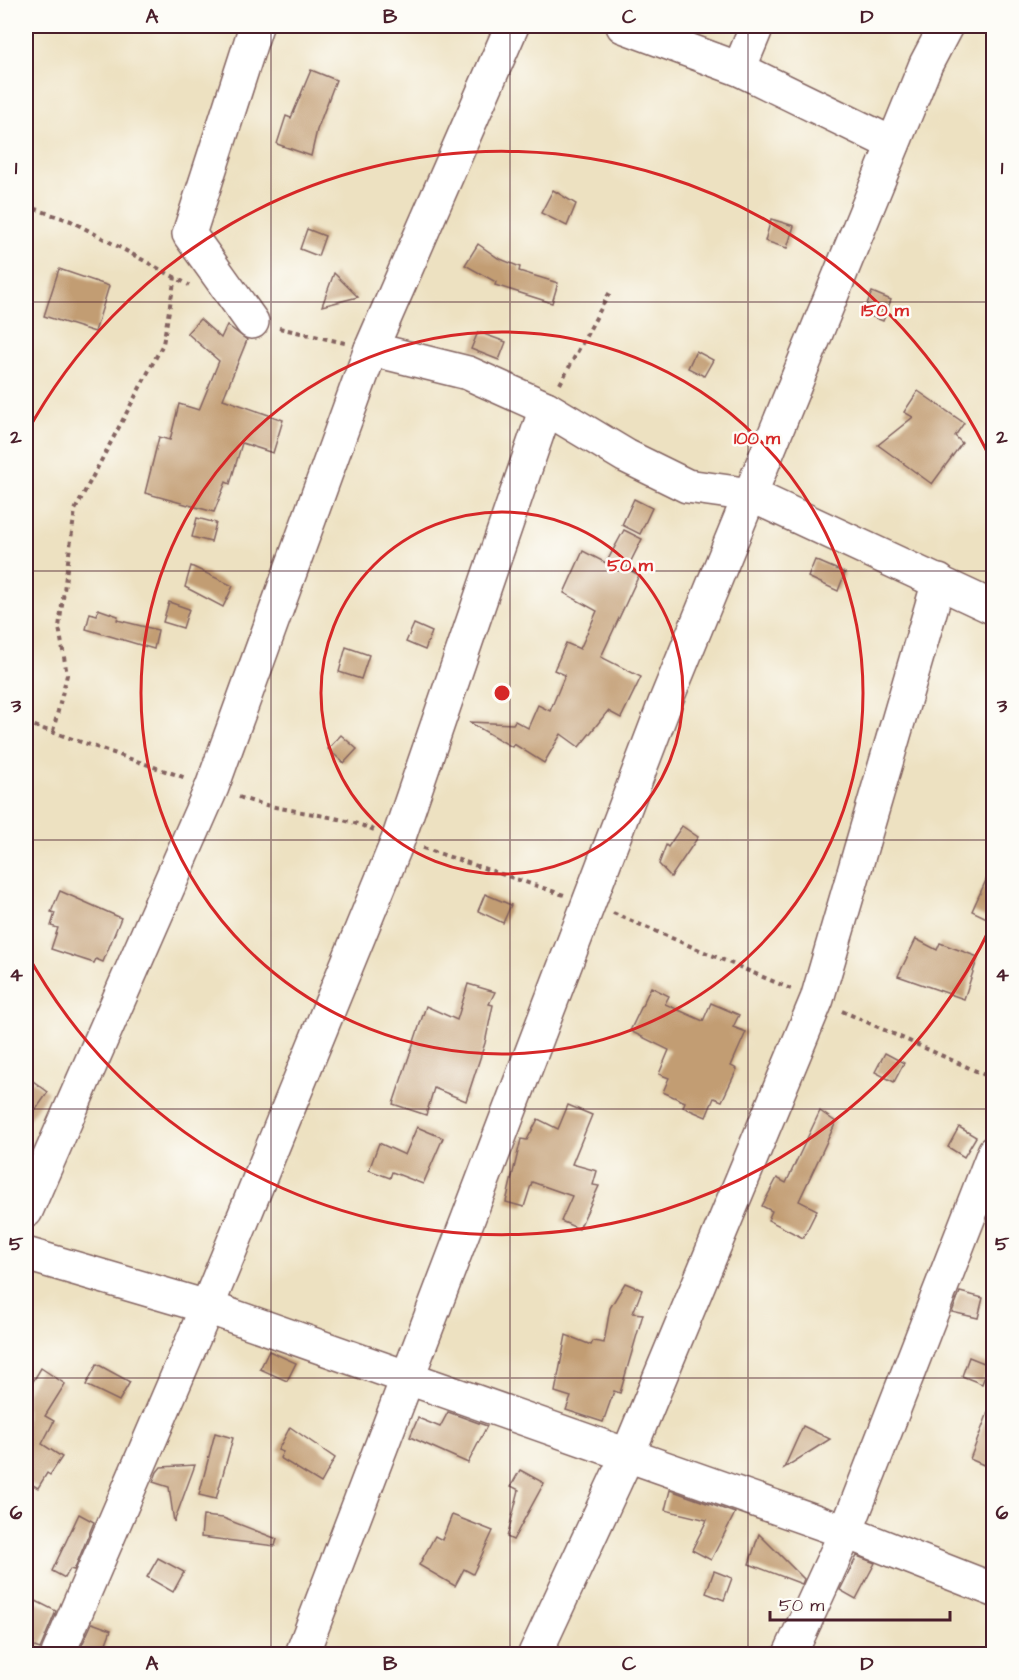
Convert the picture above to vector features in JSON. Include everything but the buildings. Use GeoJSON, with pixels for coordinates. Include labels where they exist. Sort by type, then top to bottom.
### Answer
{"type":"FeatureCollection","features":[{"type":"Feature","properties":{"kind":"street"},"geometry":{"type":"LineString","coordinates":[[252,321],[189,234],[256,26]]}},
{"type":"Feature","properties":{"kind":"street"},"geometry":{"type":"LineString","coordinates":[[26,1211],[212,787],[371,350],[512,26]]}},
{"type":"Feature","properties":{"kind":"street"},"geometry":{"type":"LineString","coordinates":[[623,26],[739,69],[893,144]]}},
{"type":"Feature","properties":{"kind":"street"},"geometry":{"type":"LineString","coordinates":[[739,69],[757,26]]}},
{"type":"Feature","properties":{"kind":"street"},"geometry":{"type":"LineString","coordinates":[[302,1654],[665,703],[926,64],[946,26]]}},
{"type":"Feature","properties":{"kind":"street"},"geometry":{"type":"LineString","coordinates":[[371,350],[468,373],[546,408],[626,456],[687,486],[751,495],[993,608]]}},
{"type":"Feature","properties":{"kind":"street"},"geometry":{"type":"LineString","coordinates":[[58,1654],[207,1307],[398,840],[546,408]]}},
{"type":"Feature","properties":{"kind":"street"},"geometry":{"type":"LineString","coordinates":[[535,1654],[628,1454],[817,999],[939,581]]}},
{"type":"Feature","properties":{"kind":"street"},"geometry":{"type":"LineString","coordinates":[[789,1654],[846,1532],[993,1152]]}},
{"type":"Feature","properties":{"kind":"street"},"geometry":{"type":"LineString","coordinates":[[26,1254],[207,1307],[846,1532],[993,1590]]}},
{"type":"Feature","properties":{"kind":"path"},"geometry":{"type":"LineString","coordinates":[[53,731],[67,675],[59,627],[75,510],[163,344],[175,277]]}},
{"type":"Feature","properties":{"kind":"path"},"geometry":{"type":"LineString","coordinates":[[546,408],[612,290]]}},
{"type":"Feature","properties":{"kind":"path"},"geometry":{"type":"LineString","coordinates":[[26,723],[257,804],[366,827],[398,840],[588,903],[817,999],[993,1078]]}}]}
